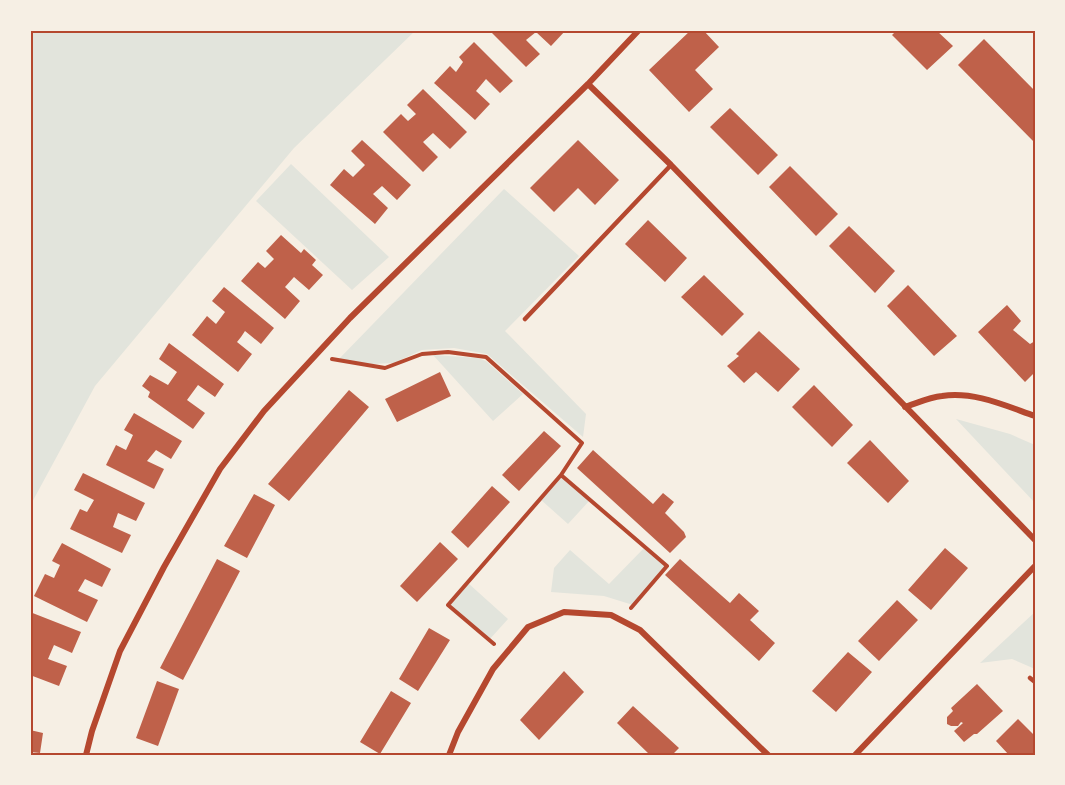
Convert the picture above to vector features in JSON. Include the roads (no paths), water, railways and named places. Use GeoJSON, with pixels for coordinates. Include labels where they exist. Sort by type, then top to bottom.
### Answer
{"type":"FeatureCollection","features":[{"type":"Feature","properties":{"kind":"street"},"geometry":{"type":"LineString","coordinates":[[86,755],[120,651],[164,567],[220,469],[264,411],[350,318],[588,84],[639,30]]}},
{"type":"Feature","properties":{"kind":"street"},"geometry":{"type":"LineString","coordinates":[[588,84],[671,165],[1035,540]]}},
{"type":"Feature","properties":{"kind":"street"},"geometry":{"type":"LineString","coordinates":[[906,407],[941,396],[963,395],[997,403],[1035,416]]}},
{"type":"Feature","properties":{"kind":"street"},"geometry":{"type":"LineString","coordinates":[[855,755],[1035,566]]}},
{"type":"Feature","properties":{"kind":"street"},"geometry":{"type":"LineString","coordinates":[[449,755],[458,732],[493,669],[505,654],[528,627],[564,612],[611,615],[640,630],[768,755]]}},
{"type":"Feature","properties":{"kind":"lane"},"geometry":{"type":"LineString","coordinates":[[525,319],[671,165]]}},
{"type":"Feature","properties":{"kind":"lane"},"geometry":{"type":"LineString","coordinates":[[1030,678],[1035,682]]}}]}
